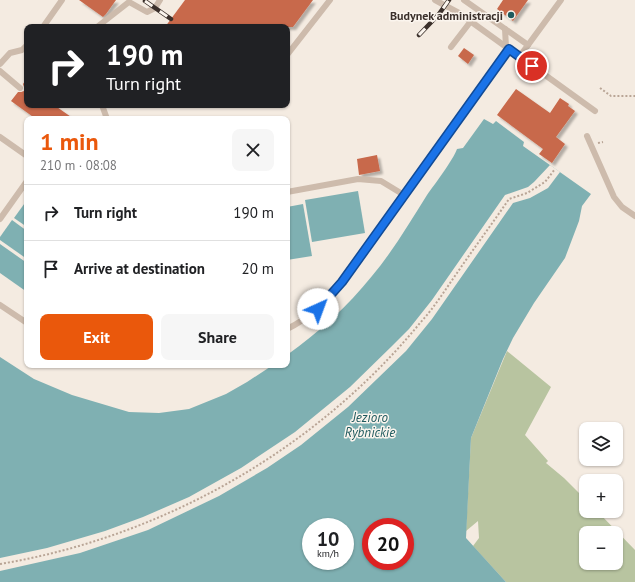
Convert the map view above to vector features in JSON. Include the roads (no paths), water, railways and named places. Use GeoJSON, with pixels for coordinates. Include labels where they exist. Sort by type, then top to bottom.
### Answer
{"type":"FeatureCollection","features":[{"type":"Feature","properties":{"kind":"lane"},"geometry":{"type":"LineString","coordinates":[[45,24],[62,0]]}},
{"type":"Feature","properties":{"kind":"lane"},"geometry":{"type":"LineString","coordinates":[[101,24],[129,2],[147,12],[154,8],[160,0]]}},
{"type":"Feature","properties":{"kind":"lane"},"geometry":{"type":"LineString","coordinates":[[290,51],[330,0]]}},
{"type":"Feature","properties":{"kind":"lane"},"geometry":{"type":"LineString","coordinates":[[435,0],[471,21],[595,111]]}},
{"type":"Feature","properties":{"kind":"lane"},"geometry":{"type":"LineString","coordinates":[[464,0],[528,45]]}},
{"type":"Feature","properties":{"kind":"lane"},"geometry":{"type":"LineString","coordinates":[[520,56],[561,0]]}},
{"type":"Feature","properties":{"kind":"lane"},"geometry":{"type":"LineString","coordinates":[[451,47],[471,21]]}},
{"type":"Feature","properties":{"kind":"lane"},"geometry":{"type":"LineString","coordinates":[[290,327],[314,311],[342,282],[508,48],[505,29]]}},
{"type":"Feature","properties":{"kind":"lane"},"geometry":{"type":"LineString","coordinates":[[0,64],[10,53],[22,50],[24,48]]}},
{"type":"Feature","properties":{"kind":"lane"},"geometry":{"type":"LineString","coordinates":[[0,71],[20,88]]}},
{"type":"Feature","properties":{"kind":"lane"},"geometry":{"type":"LineString","coordinates":[[587,136],[614,198],[622,207],[635,216]]}},
{"type":"Feature","properties":{"kind":"lane"},"geometry":{"type":"LineString","coordinates":[[0,137],[24,154]]}},
{"type":"Feature","properties":{"kind":"lane"},"geometry":{"type":"LineString","coordinates":[[290,191],[352,180],[363,180],[381,181],[404,195]]}},
{"type":"Feature","properties":{"kind":"lane"},"geometry":{"type":"LineString","coordinates":[[0,219],[24,185]]}},
{"type":"Feature","properties":{"kind":"lane"},"geometry":{"type":"LineString","coordinates":[[0,304],[24,321]]}},
{"type":"Feature","properties":{"kind":"water","name":"Jezioro Rybnickie"},"geometry":{"type":"Polygon","coordinates":[[[484,119],[493,124],[496,121],[524,142],[523,146],[591,194],[582,206],[579,221],[565,258],[534,303],[513,338],[471,438],[466,538],[506,582],[0,582],[0,357],[34,379],[72,395],[129,412],[159,413],[189,409],[226,394],[268,368],[290,368],[290,353],[310,338],[343,308],[363,287],[394,247],[457,149],[463,148],[484,119]]]}},
{"type":"Feature","properties":{"kind":"water"},"geometry":{"type":"Polygon","coordinates":[[[358,191],[365,233],[312,242],[305,200],[358,191]]]}},
{"type":"Feature","properties":{"kind":"water"},"geometry":{"type":"Polygon","coordinates":[[[24,204],[24,225],[14,218],[24,204]]]}},
{"type":"Feature","properties":{"kind":"water"},"geometry":{"type":"Polygon","coordinates":[[[303,204],[312,256],[290,260],[290,206],[303,204]]]}},
{"type":"Feature","properties":{"kind":"water"},"geometry":{"type":"Polygon","coordinates":[[[12,220],[24,229],[24,257],[0,240],[0,237],[12,220]]]}},
{"type":"Feature","properties":{"kind":"water"},"geometry":{"type":"Polygon","coordinates":[[[0,244],[24,261],[24,290],[0,273],[0,244]]]}},
{"type":"Feature","properties":{"kind":"railway"},"geometry":{"type":"LineString","coordinates":[[419,35],[439,14],[449,0]]}},
{"type":"Feature","properties":{"kind":"railway"},"geometry":{"type":"LineString","coordinates":[[145,1],[171,19]]}},
{"type":"Feature","properties":{"kind":"place","name":"Budynek administracji"},"geometry":{"type":"Point","coordinates":[511,15]}}]}
